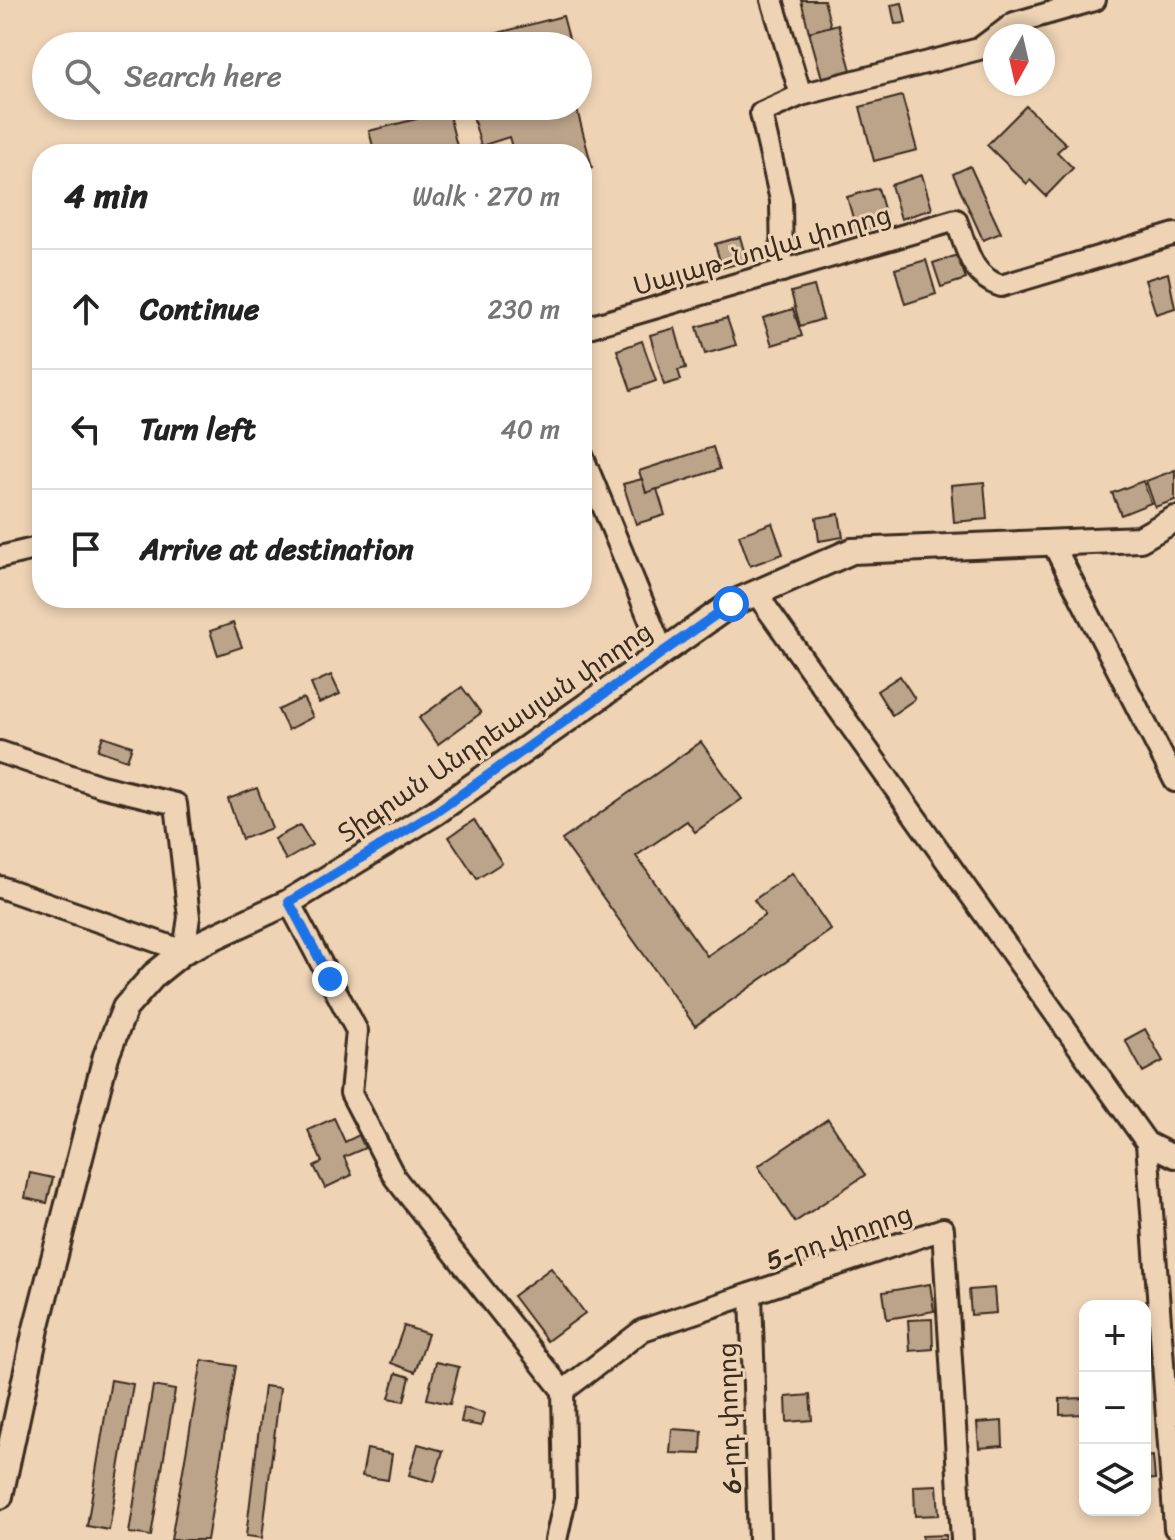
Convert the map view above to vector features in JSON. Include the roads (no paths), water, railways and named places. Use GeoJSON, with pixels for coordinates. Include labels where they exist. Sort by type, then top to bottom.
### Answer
{"type":"FeatureCollection","features":[{"type":"Feature","properties":{"kind":"main road","name":"Տիգրան Անդրեասյան փողոց"},"geometry":{"type":"LineString","coordinates":[[0,1496],[36,1329],[106,1056],[125,1008],[154,975],[184,951],[289,902],[436,812],[731,604],[852,551],[1140,539],[1175,519]]}},
{"type":"Feature","properties":{"kind":"street"},"geometry":{"type":"LineString","coordinates":[[772,0],[801,95]]}},
{"type":"Feature","properties":{"kind":"street"},"geometry":{"type":"LineString","coordinates":[[1013,24],[1095,0]]}},
{"type":"Feature","properties":{"kind":"street"},"geometry":{"type":"LineString","coordinates":[[782,271],[781,200],[761,113],[801,95],[983,46]]}},
{"type":"Feature","properties":{"kind":"street","name":"Սայաթ-Նովա փողոց"},"geometry":{"type":"LineString","coordinates":[[592,326],[956,220],[974,270],[985,281],[1001,286],[1175,234]]}},
{"type":"Feature","properties":{"kind":"street"},"geometry":{"type":"LineString","coordinates":[[592,479],[663,652]]}},
{"type":"Feature","properties":{"kind":"street"},"geometry":{"type":"LineString","coordinates":[[1053,544],[1175,781]]}},
{"type":"Feature","properties":{"kind":"street"},"geometry":{"type":"LineString","coordinates":[[0,557],[32,549]]}},
{"type":"Feature","properties":{"kind":"street"},"geometry":{"type":"LineString","coordinates":[[756,593],[1147,1143],[1175,1157]]}},
{"type":"Feature","properties":{"kind":"street"},"geometry":{"type":"LineString","coordinates":[[0,752],[101,786],[176,804],[189,917],[184,951],[0,887]]}},
{"type":"Feature","properties":{"kind":"street"},"geometry":{"type":"LineString","coordinates":[[289,902],[357,1031],[351,1093],[395,1178],[563,1391],[565,1499],[556,1540]]}},
{"type":"Feature","properties":{"kind":"street"},"geometry":{"type":"LineString","coordinates":[[1147,1143],[1175,1528]]}},
{"type":"Feature","properties":{"kind":"street","name":"5-րդ փողոց"},"geometry":{"type":"LineString","coordinates":[[563,1391],[643,1330],[943,1229],[962,1540]]}},
{"type":"Feature","properties":{"kind":"street","name":"6-րդ փողոց"},"geometry":{"type":"LineString","coordinates":[[751,1294],[759,1540]]}}]}
